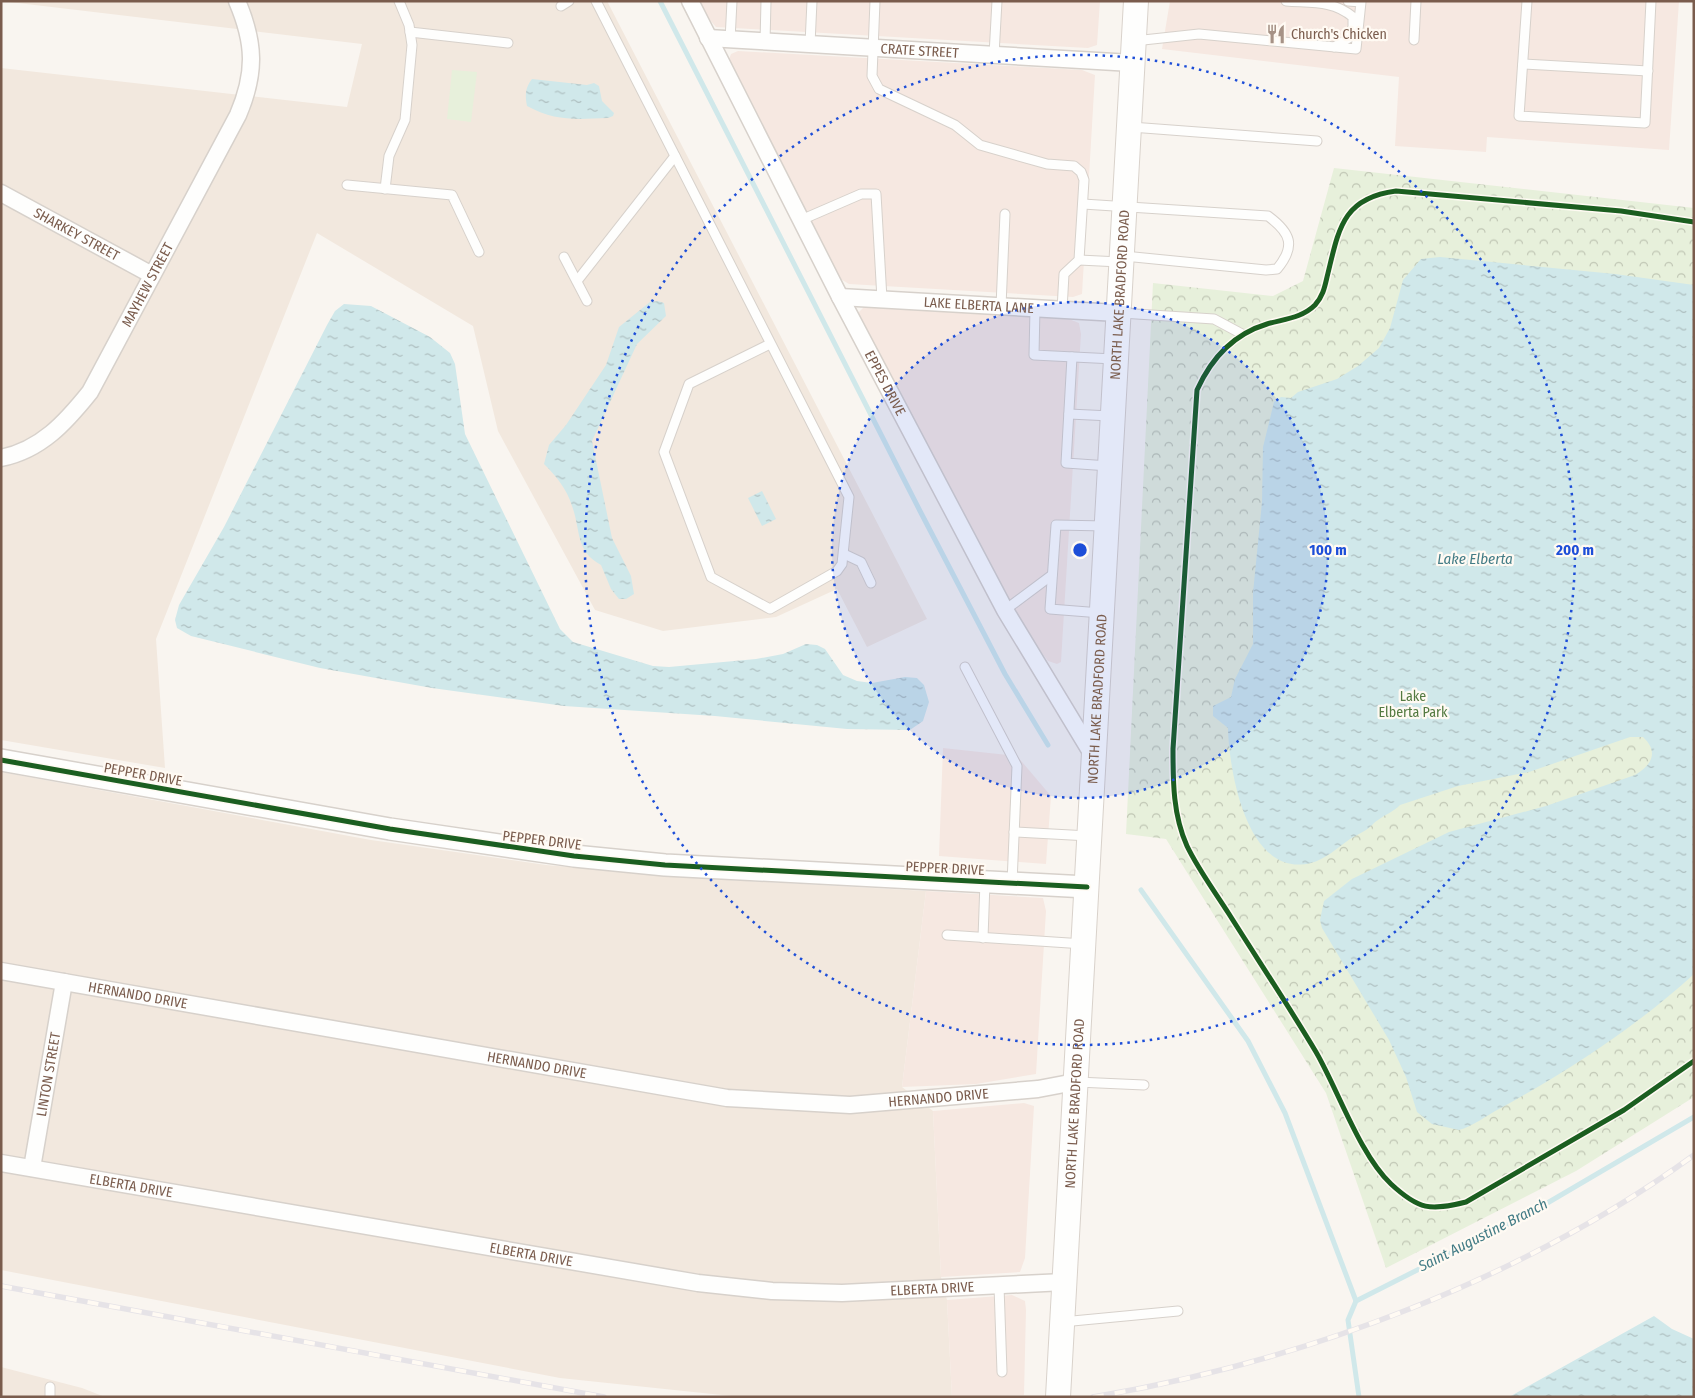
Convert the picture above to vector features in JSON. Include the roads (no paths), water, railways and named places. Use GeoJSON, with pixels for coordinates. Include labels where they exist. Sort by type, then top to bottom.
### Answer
{"type":"FeatureCollection","features":[{"type":"Feature","properties":{"kind":"main road","name":"NORTH LAKE BRADFORD ROAD"},"geometry":{"type":"LineString","coordinates":[[1058,1397],[1136,1]]}},
{"type":"Feature","properties":{"kind":"street","name":"MAYHEW STREET"},"geometry":{"type":"LineString","coordinates":[[1,458],[12,456],[35,444],[67,421],[90,392],[238,115],[247,93],[251,76],[250,39],[237,1]]}},
{"type":"Feature","properties":{"kind":"street","name":"EPPES DRIVE"},"geometry":{"type":"LineString","coordinates":[[690,1],[840,297],[1005,610],[1094,756]]}},
{"type":"Feature","properties":{"kind":"street","name":"CRATE STREET"},"geometry":{"type":"LineString","coordinates":[[708,38],[994,55],[1133,52]]}},
{"type":"Feature","properties":{"kind":"street","name":"SHARKEY STREET"},"geometry":{"type":"LineString","coordinates":[[1,193],[38,211],[152,275]]}},
{"type":"Feature","properties":{"kind":"street","name":"LAKE ELBERTA LANE"},"geometry":{"type":"LineString","coordinates":[[840,297],[1118,313]]}},
{"type":"Feature","properties":{"kind":"street","name":"PEPPER DRIVE"},"geometry":{"type":"LineString","coordinates":[[1,760],[390,829],[574,856],[665,864],[1087,887]]}},
{"type":"Feature","properties":{"kind":"street","name":"HERNANDO DRIVE"},"geometry":{"type":"LineString","coordinates":[[1,971],[727,1098],[850,1105],[1038,1089],[1075,1082]]}},
{"type":"Feature","properties":{"kind":"street","name":"LINTON STREET"},"geometry":{"type":"LineString","coordinates":[[32,1168],[64,982]]}},
{"type":"Feature","properties":{"kind":"street","name":"ELBERTA DRIVE"},"geometry":{"type":"LineString","coordinates":[[1,1163],[698,1283],[772,1291],[842,1293],[1064,1282]]}},
{"type":"Feature","properties":{"kind":"lane"},"geometry":{"type":"LineString","coordinates":[[386,188],[389,156],[405,120],[412,45],[410,32],[399,1]]}},
{"type":"Feature","properties":{"kind":"lane"},"geometry":{"type":"LineString","coordinates":[[596,1],[849,498],[842,564],[837,571],[770,609],[711,577],[664,452],[689,384],[770,344]]}},
{"type":"Feature","properties":{"kind":"lane"},"geometry":{"type":"LineString","coordinates":[[730,40],[732,1]]}},
{"type":"Feature","properties":{"kind":"lane"},"geometry":{"type":"LineString","coordinates":[[765,42],[766,1]]}},
{"type":"Feature","properties":{"kind":"lane"},"geometry":{"type":"LineString","coordinates":[[810,44],[812,1]]}},
{"type":"Feature","properties":{"kind":"lane"},"geometry":{"type":"LineString","coordinates":[[875,1],[872,76],[879,89],[955,125],[980,145],[1047,164],[1074,166],[1081,172],[1084,180],[1079,260]]}},
{"type":"Feature","properties":{"kind":"lane"},"geometry":{"type":"LineString","coordinates":[[994,55],[997,1]]}},
{"type":"Feature","properties":{"kind":"lane"},"geometry":{"type":"LineString","coordinates":[[1286,1],[1331,4],[1341,8],[1353,17],[1353,27],[1349,38],[1333,47]]}},
{"type":"Feature","properties":{"kind":"lane"},"geometry":{"type":"LineString","coordinates":[[1133,52],[1199,34],[1356,49],[1361,2],[1348,1]]}},
{"type":"Feature","properties":{"kind":"lane"},"geometry":{"type":"LineString","coordinates":[[1414,40],[1416,1]]}},
{"type":"Feature","properties":{"kind":"lane"},"geometry":{"type":"LineString","coordinates":[[1527,1],[1519,116],[1645,123],[1651,1]]}},
{"type":"Feature","properties":{"kind":"lane"},"geometry":{"type":"LineString","coordinates":[[410,32],[508,43]]}},
{"type":"Feature","properties":{"kind":"lane"},"geometry":{"type":"LineString","coordinates":[[1523,64],[1648,72]]}},
{"type":"Feature","properties":{"kind":"lane"},"geometry":{"type":"LineString","coordinates":[[1128,127],[1317,142]]}},
{"type":"Feature","properties":{"kind":"lane"},"geometry":{"type":"LineString","coordinates":[[577,281],[675,156]]}},
{"type":"Feature","properties":{"kind":"lane"},"geometry":{"type":"LineString","coordinates":[[347,185],[452,195],[479,252]]}},
{"type":"Feature","properties":{"kind":"lane"},"geometry":{"type":"LineString","coordinates":[[801,220],[861,194],[876,194],[882,299]]}},
{"type":"Feature","properties":{"kind":"lane"},"geometry":{"type":"LineString","coordinates":[[1062,310],[1064,274],[1079,260],[1121,259],[1266,270],[1276,269],[1285,259],[1290,247],[1283,227],[1268,216],[1083,204]]}},
{"type":"Feature","properties":{"kind":"lane"},"geometry":{"type":"LineString","coordinates":[[1001,306],[1005,214]]}},
{"type":"Feature","properties":{"kind":"lane"},"geometry":{"type":"LineString","coordinates":[[564,257],[587,300]]}},
{"type":"Feature","properties":{"kind":"lane"},"geometry":{"type":"LineString","coordinates":[[1035,308],[1034,355],[1115,359]]}},
{"type":"Feature","properties":{"kind":"lane"},"geometry":{"type":"LineString","coordinates":[[1118,313],[1214,319],[1242,334]]}},
{"type":"Feature","properties":{"kind":"lane"},"geometry":{"type":"LineString","coordinates":[[1072,357],[1066,463],[1110,466]]}},
{"type":"Feature","properties":{"kind":"lane"},"geometry":{"type":"LineString","coordinates":[[1069,414],[1112,416]]}},
{"type":"Feature","properties":{"kind":"lane"},"geometry":{"type":"LineString","coordinates":[[1102,614],[1050,609],[1056,525],[1106,526]]}},
{"type":"Feature","properties":{"kind":"lane"},"geometry":{"type":"LineString","coordinates":[[844,554],[861,562],[872,583]]}},
{"type":"Feature","properties":{"kind":"lane"},"geometry":{"type":"LineString","coordinates":[[1005,610],[1052,576]]}},
{"type":"Feature","properties":{"kind":"lane"},"geometry":{"type":"LineString","coordinates":[[965,667],[1017,766],[1012,883]]}},
{"type":"Feature","properties":{"kind":"lane"},"geometry":{"type":"LineString","coordinates":[[1014,832],[1090,836]]}},
{"type":"Feature","properties":{"kind":"lane"},"geometry":{"type":"LineString","coordinates":[[983,938],[985,881]]}},
{"type":"Feature","properties":{"kind":"lane"},"geometry":{"type":"LineString","coordinates":[[947,935],[1084,944]]}},
{"type":"Feature","properties":{"kind":"lane"},"geometry":{"type":"LineString","coordinates":[[1075,1082],[1144,1085]]}},
{"type":"Feature","properties":{"kind":"lane"},"geometry":{"type":"LineString","coordinates":[[999,1286],[1002,1372]]}},
{"type":"Feature","properties":{"kind":"lane"},"geometry":{"type":"LineString","coordinates":[[1062,1322],[1178,1311]]}},
{"type":"Feature","properties":{"kind":"lane"},"geometry":{"type":"LineString","coordinates":[[50,1387],[50,1397]]}},
{"type":"Feature","properties":{"kind":"water"},"geometry":{"type":"Polygon","coordinates":[[[532,79],[587,85],[594,83],[599,86],[602,101],[614,113],[613,116],[586,119],[557,117],[527,106],[526,92],[532,79]]]}},
{"type":"Feature","properties":{"kind":"water","name":"Lake Elberta"},"geometry":{"type":"Polygon","coordinates":[[[1440,257],[1615,274],[1694,285],[1694,974],[1649,1012],[1576,1064],[1474,1124],[1459,1130],[1432,1124],[1417,1112],[1406,1077],[1389,1040],[1322,928],[1320,920],[1324,901],[1352,879],[1449,832],[1546,806],[1635,775],[1649,763],[1652,753],[1651,748],[1643,737],[1630,737],[1529,772],[1458,786],[1400,805],[1368,829],[1322,859],[1311,863],[1289,864],[1271,855],[1257,839],[1246,818],[1232,769],[1228,728],[1213,716],[1213,706],[1231,697],[1235,679],[1253,644],[1253,593],[1262,502],[1263,447],[1274,402],[1281,397],[1291,398],[1298,392],[1337,379],[1358,366],[1379,348],[1390,328],[1403,280],[1421,259],[1440,257]]]}},
{"type":"Feature","properties":{"kind":"water"},"geometry":{"type":"Polygon","coordinates":[[[658,301],[664,303],[666,316],[637,344],[592,441],[612,538],[631,576],[634,594],[626,599],[619,599],[611,589],[601,565],[583,547],[570,500],[557,478],[544,464],[549,445],[566,425],[606,365],[619,327],[650,302],[658,301]]]}},
{"type":"Feature","properties":{"kind":"water"},"geometry":{"type":"Polygon","coordinates":[[[344,304],[371,306],[430,337],[450,353],[455,364],[465,434],[560,629],[573,642],[653,666],[669,667],[756,659],[783,654],[806,644],[817,645],[825,649],[843,675],[857,681],[872,683],[905,677],[917,678],[924,685],[929,702],[923,721],[910,730],[847,729],[715,716],[564,706],[432,688],[320,668],[191,636],[177,628],[175,620],[179,605],[224,527],[327,325],[335,311],[344,304]]]}},
{"type":"Feature","properties":{"kind":"water"},"geometry":{"type":"Polygon","coordinates":[[[762,491],[776,519],[762,526],[748,498],[762,491]]]}},
{"type":"Feature","properties":{"kind":"water"},"geometry":{"type":"Polygon","coordinates":[[[1654,1316],[1672,1329],[1694,1339],[1694,1397],[1509,1397],[1654,1316]]]}},
{"type":"Feature","properties":{"kind":"waterway"},"geometry":{"type":"LineString","coordinates":[[660,1],[1005,674],[1048,745]]}},
{"type":"Feature","properties":{"kind":"waterway"},"geometry":{"type":"LineString","coordinates":[[1141,890],[1248,1041],[1285,1113],[1356,1301]]}},
{"type":"Feature","properties":{"kind":"waterway","name":"Saint Augustine Branch"},"geometry":{"type":"LineString","coordinates":[[1359,1397],[1348,1320],[1356,1301],[1532,1212],[1694,1117]]}},
{"type":"Feature","properties":{"kind":"railway"},"geometry":{"type":"LineString","coordinates":[[1093,1397],[1172,1382],[1251,1362],[1330,1338],[1407,1310],[1483,1277],[1557,1241],[1627,1200],[1694,1155]]}},
{"type":"Feature","properties":{"kind":"railway"},"geometry":{"type":"LineString","coordinates":[[1,1286],[604,1397]]}},
{"type":"Feature","properties":{"kind":"place","name":"Church's Chicken"},"geometry":{"type":"Point","coordinates":[1276,34]}},
{"type":"Feature","properties":{"kind":"park label","name":"Lake Elberta Park"},"geometry":{"type":"Point","coordinates":[1413,704]}}]}
